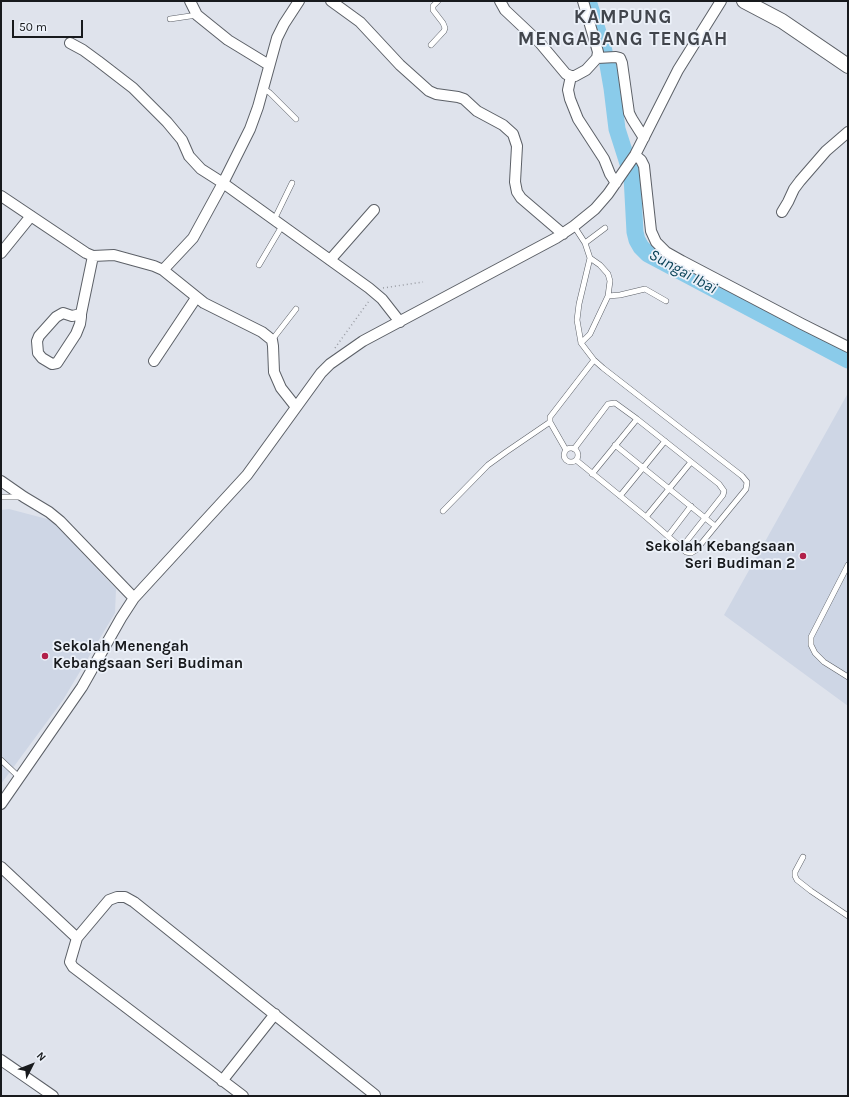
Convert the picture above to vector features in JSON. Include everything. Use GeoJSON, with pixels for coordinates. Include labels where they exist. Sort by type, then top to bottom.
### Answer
{"type":"FeatureCollection","features":[{"type":"Feature","properties":{"kind":"main road"},"geometry":{"type":"LineString","coordinates":[[744,1],[782,21],[848,66]]}},
{"type":"Feature","properties":{"kind":"street"},"geometry":{"type":"LineString","coordinates":[[190,1],[197,15],[228,40],[269,65]]}},
{"type":"Feature","properties":{"kind":"street"},"geometry":{"type":"LineString","coordinates":[[163,270],[193,238],[223,183],[250,129],[258,107],[277,38],[284,24],[300,1]]}},
{"type":"Feature","properties":{"kind":"street"},"geometry":{"type":"LineString","coordinates":[[331,1],[360,22],[400,65],[429,92],[458,97],[464,100],[478,111],[503,125],[513,134],[517,146],[515,182],[517,192],[521,198],[562,234]]}},
{"type":"Feature","properties":{"kind":"street"},"geometry":{"type":"LineString","coordinates":[[500,1],[505,10],[540,43],[566,74],[571,76],[576,76],[586,70],[597,58],[598,52],[584,1]]}},
{"type":"Feature","properties":{"kind":"street"},"geometry":{"type":"LineString","coordinates":[[1,804],[82,687],[134,598],[247,474],[321,373],[330,364],[363,341],[562,234],[595,209],[608,194],[635,156],[678,70],[721,1]]}},
{"type":"Feature","properties":{"kind":"street"},"geometry":{"type":"LineString","coordinates":[[70,43],[98,61],[133,88],[167,122],[182,140],[189,156],[196,165],[375,293],[382,299],[400,322]]}},
{"type":"Feature","properties":{"kind":"street"},"geometry":{"type":"LineString","coordinates":[[597,58],[620,58],[629,113],[644,138]]}},
{"type":"Feature","properties":{"kind":"street"},"geometry":{"type":"LineString","coordinates":[[571,76],[568,90],[578,119],[604,159],[610,174],[616,183]]}},
{"type":"Feature","properties":{"kind":"street"},"geometry":{"type":"LineString","coordinates":[[782,212],[800,181],[826,152],[848,132]]}},
{"type":"Feature","properties":{"kind":"street"},"geometry":{"type":"LineString","coordinates":[[635,156],[641,160],[644,166],[651,231],[656,242],[666,252],[782,314],[848,347]]}},
{"type":"Feature","properties":{"kind":"street"},"geometry":{"type":"LineString","coordinates":[[1,196],[93,256],[114,255],[163,270],[196,298],[222,313],[262,332],[272,340],[274,372],[281,388],[296,406]]}},
{"type":"Feature","properties":{"kind":"street"},"geometry":{"type":"LineString","coordinates":[[330,260],[374,210]]}},
{"type":"Feature","properties":{"kind":"street"},"geometry":{"type":"LineString","coordinates":[[1,253],[31,216]]}},
{"type":"Feature","properties":{"kind":"street"},"geometry":{"type":"LineString","coordinates":[[81,314],[72,316],[63,313],[56,316],[39,336],[37,341],[38,353],[42,358],[52,364],[57,364],[76,334],[80,324],[93,256]]}},
{"type":"Feature","properties":{"kind":"street"},"geometry":{"type":"LineString","coordinates":[[154,361],[196,298]]}},
{"type":"Feature","properties":{"kind":"street"},"geometry":{"type":"LineString","coordinates":[[1,481],[49,512],[60,521],[134,598]]}},
{"type":"Feature","properties":{"kind":"street"},"geometry":{"type":"LineString","coordinates":[[1,867],[78,938]]}},
{"type":"Feature","properties":{"kind":"street"},"geometry":{"type":"LineString","coordinates":[[243,1096],[73,967],[70,962],[78,938],[109,900],[116,897],[125,897],[134,902],[376,1095]]}},
{"type":"Feature","properties":{"kind":"street"},"geometry":{"type":"LineString","coordinates":[[222,1081],[274,1014]]}},
{"type":"Feature","properties":{"kind":"street"},"geometry":{"type":"LineString","coordinates":[[1,1060],[53,1096]]}},
{"type":"Feature","properties":{"kind":"lane"},"geometry":{"type":"LineString","coordinates":[[431,45],[445,28],[433,10],[433,6],[438,1]]}},
{"type":"Feature","properties":{"kind":"lane"},"geometry":{"type":"LineString","coordinates":[[170,20],[197,15]]}},
{"type":"Feature","properties":{"kind":"lane"},"geometry":{"type":"LineString","coordinates":[[263,88],[296,119]]}},
{"type":"Feature","properties":{"kind":"lane"},"geometry":{"type":"LineString","coordinates":[[274,220],[292,184]]}},
{"type":"Feature","properties":{"kind":"lane"},"geometry":{"type":"LineString","coordinates":[[259,265],[282,226]]}},
{"type":"Feature","properties":{"kind":"lane"},"geometry":{"type":"LineString","coordinates":[[574,226],[585,243],[590,258],[579,304],[577,320],[582,343],[594,360],[742,476],[747,482],[746,488],[696,550],[691,553],[686,552],[682,547],[576,460]]}},
{"type":"Feature","properties":{"kind":"lane"},"geometry":{"type":"LineString","coordinates":[[585,243],[605,228]]}},
{"type":"Feature","properties":{"kind":"lane"},"geometry":{"type":"LineString","coordinates":[[582,343],[590,334],[608,296],[610,281],[608,274],[600,265],[590,258]]}},
{"type":"Feature","properties":{"kind":"lane"},"geometry":{"type":"LineString","coordinates":[[608,296],[620,295],[645,289],[666,301]]}},
{"type":"Feature","properties":{"kind":"lane"},"geometry":{"type":"LineString","coordinates":[[272,340],[296,309]]}},
{"type":"Feature","properties":{"kind":"lane"},"geometry":{"type":"LineString","coordinates":[[566,450],[550,422],[550,417],[594,360]]}},
{"type":"Feature","properties":{"kind":"lane"},"geometry":{"type":"LineString","coordinates":[[574,449],[608,404],[615,403],[637,418],[719,484],[724,491],[724,495],[682,547]]}},
{"type":"Feature","properties":{"kind":"lane"},"geometry":{"type":"LineString","coordinates":[[592,474],[637,418]]}},
{"type":"Feature","properties":{"kind":"lane"},"geometry":{"type":"LineString","coordinates":[[443,511],[488,465],[550,422]]}},
{"type":"Feature","properties":{"kind":"lane"},"geometry":{"type":"LineString","coordinates":[[620,496],[664,441]]}},
{"type":"Feature","properties":{"kind":"lane"},"geometry":{"type":"LineString","coordinates":[[616,445],[715,526]]}},
{"type":"Feature","properties":{"kind":"lane"},"geometry":{"type":"LineString","coordinates":[[566,450],[570,448],[574,449],[578,454],[576,460]]}},
{"type":"Feature","properties":{"kind":"lane"},"geometry":{"type":"LineString","coordinates":[[566,450],[564,452],[566,460],[570,462],[576,460]]}},
{"type":"Feature","properties":{"kind":"lane"},"geometry":{"type":"LineString","coordinates":[[646,517],[691,462]]}},
{"type":"Feature","properties":{"kind":"lane"},"geometry":{"type":"LineString","coordinates":[[1,497],[24,497]]}},
{"type":"Feature","properties":{"kind":"lane"},"geometry":{"type":"LineString","coordinates":[[668,536],[691,506]]}},
{"type":"Feature","properties":{"kind":"lane"},"geometry":{"type":"LineString","coordinates":[[848,565],[811,636],[811,645],[815,654],[824,662],[848,677]]}},
{"type":"Feature","properties":{"kind":"lane"},"geometry":{"type":"LineString","coordinates":[[1,760],[20,778]]}},
{"type":"Feature","properties":{"kind":"lane"},"geometry":{"type":"LineString","coordinates":[[802,857],[795,872],[797,880],[848,916]]}},
{"type":"Feature","properties":{"kind":"path"},"geometry":{"type":"LineString","coordinates":[[330,364],[340,341],[375,293],[388,286],[423,282]]}},
{"type":"Feature","properties":{"kind":"shaded area","name":"Sekolah Kebangsaan Seri Budiman 2"},"geometry":{"type":"Polygon","coordinates":[[[848,393],[848,706],[724,615],[848,393]]]}},
{"type":"Feature","properties":{"kind":"shaded area","name":"Sekolah Menengah Kebangsaan Seri Budiman"},"geometry":{"type":"Polygon","coordinates":[[[9,509],[51,520],[116,589],[115,613],[63,700],[1,784],[1,510],[9,509]]]}},
{"type":"Feature","properties":{"kind":"waterway","name":"Sungai Ibai"},"geometry":{"type":"LineString","coordinates":[[588,1],[604,51]]}},
{"type":"Feature","properties":{"kind":"waterway","name":"Sungai Ibai"},"geometry":{"type":"LineString","coordinates":[[608,65],[617,129],[632,176],[635,232],[641,247],[648,254],[848,360]]}},
{"type":"Feature","properties":{"kind":"place","name":"Sekolah Kebangsaan Seri Budiman 2"},"geometry":{"type":"Point","coordinates":[803,556]}},
{"type":"Feature","properties":{"kind":"place","name":"Sekolah Menengah Kebangsaan Seri Budiman"},"geometry":{"type":"Point","coordinates":[45,656]}},
{"type":"Feature","properties":{"kind":"district","name":"KAMPUNG MENGABANG TENGAH"},"geometry":{"type":"Point","coordinates":[623,29]}}]}
